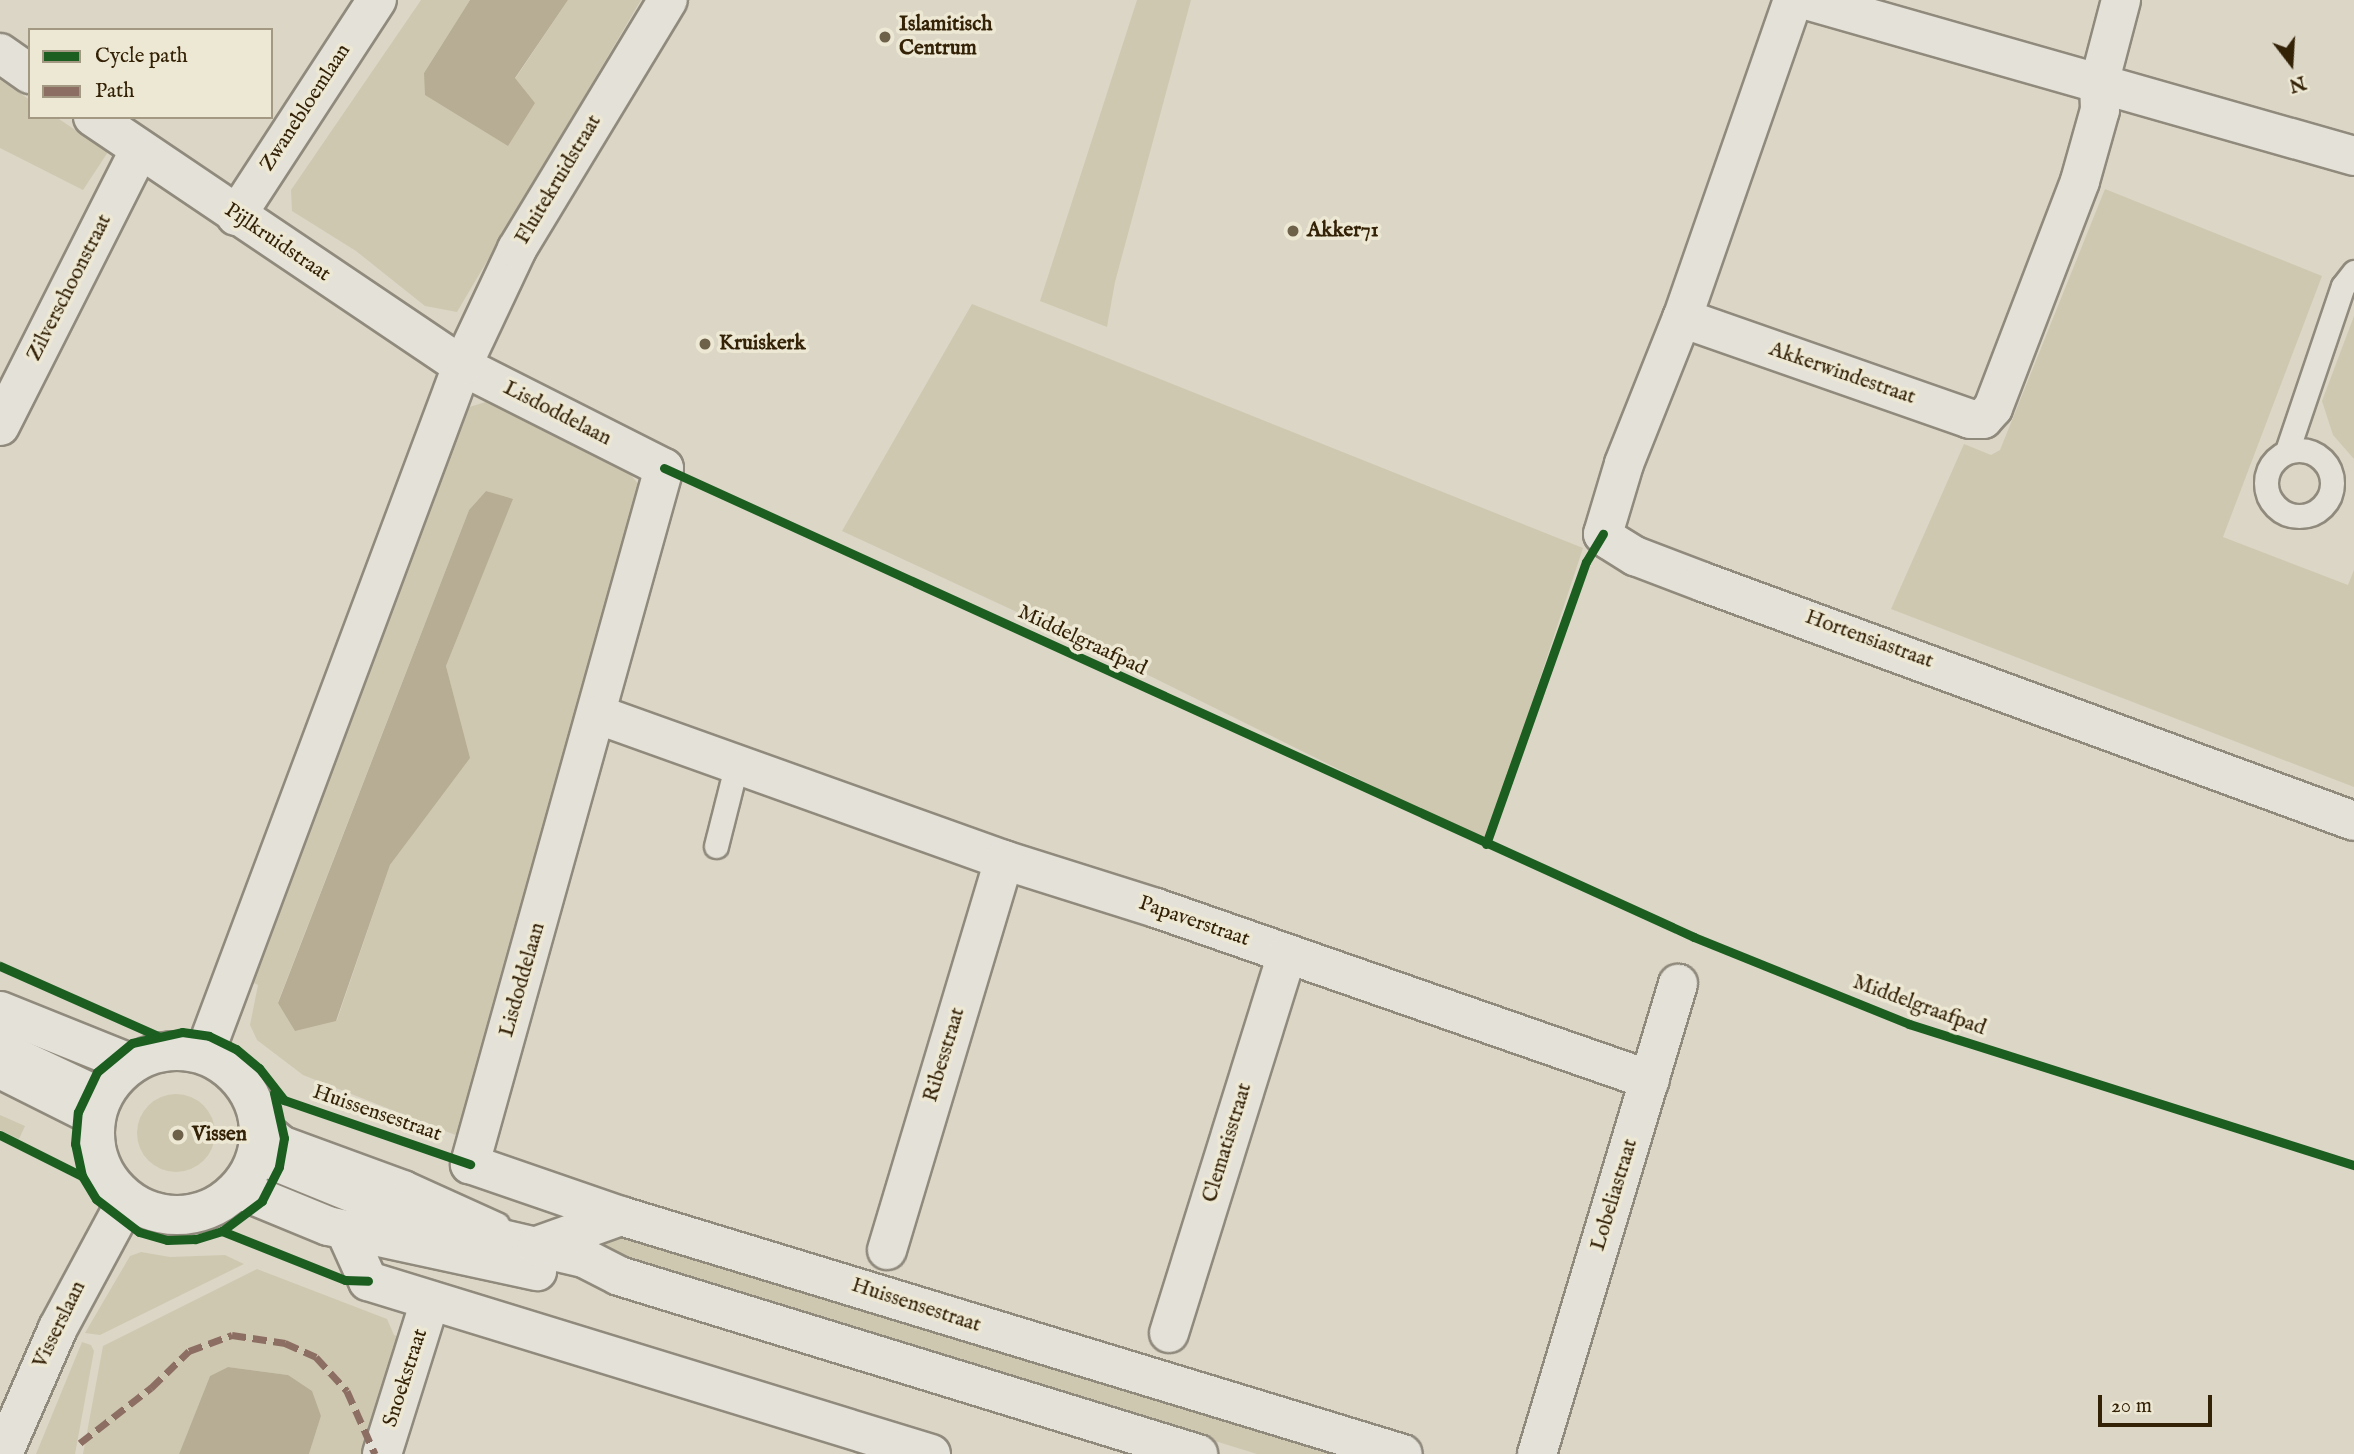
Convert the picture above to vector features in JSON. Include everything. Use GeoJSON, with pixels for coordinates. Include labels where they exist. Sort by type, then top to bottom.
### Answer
{"type":"FeatureCollection","features":[{"type":"Feature","properties":{"kind":"street","name":"Zwanebloemlaan"},"geometry":{"type":"LineString","coordinates":[[236,216],[377,0]]}},
{"type":"Feature","properties":{"kind":"street","name":"Fluitekruidstraat"},"geometry":{"type":"LineString","coordinates":[[463,366],[517,249],[668,0]]}},
{"type":"Feature","properties":{"kind":"street"},"geometry":{"type":"LineString","coordinates":[[1682,318],[1793,0]]}},
{"type":"Feature","properties":{"kind":"street"},"geometry":{"type":"LineString","coordinates":[[1807,0],[2354,156]]}},
{"type":"Feature","properties":{"kind":"street"},"geometry":{"type":"LineString","coordinates":[[2099,84],[2121,0]]}},
{"type":"Feature","properties":{"kind":"street"},"geometry":{"type":"LineString","coordinates":[[0,54],[28,73]]}},
{"type":"Feature","properties":{"kind":"street","name":"Akkerwindestraat"},"geometry":{"type":"LineString","coordinates":[[1682,318],[1970,419],[1983,419],[1993,408],[2080,181],[2100,110],[2099,84]]}},
{"type":"Feature","properties":{"kind":"street","name":"Pijlkruidstraat"},"geometry":{"type":"LineString","coordinates":[[96,119],[236,216],[463,366]]}},
{"type":"Feature","properties":{"kind":"street","name":"Zilverschoonstraat"},"geometry":{"type":"LineString","coordinates":[[0,426],[140,149]]}},
{"type":"Feature","properties":{"kind":"street","name":"Hortensiastraat"},"geometry":{"type":"LineString","coordinates":[[1682,318],[1624,464],[1603,534],[1609,540],[1635,556],[1703,582],[2354,821]]}},
{"type":"Feature","properties":{"kind":"street","name":"Lisdoddelaan"},"geometry":{"type":"LineString","coordinates":[[463,366],[664,468],[599,715],[470,1164]]}},
{"type":"Feature","properties":{"kind":"street"},"geometry":{"type":"LineString","coordinates":[[204,1055],[463,366]]}},
{"type":"Feature","properties":{"kind":"street","name":"Papaverstraat"},"geometry":{"type":"LineString","coordinates":[[599,715],[1004,860],[1287,954],[1650,1080]]}},
{"type":"Feature","properties":{"kind":"street","name":"Ribesstraat"},"geometry":{"type":"LineString","coordinates":[[887,1250],[1004,860]]}},
{"type":"Feature","properties":{"kind":"street","name":"Clematisstraat"},"geometry":{"type":"LineString","coordinates":[[1169,1333],[1287,954]]}},
{"type":"Feature","properties":{"kind":"street","name":"Lobeliastraat"},"geometry":{"type":"LineString","coordinates":[[1537,1454],[1678,984]]}},
{"type":"Feature","properties":{"kind":"street"},"geometry":{"type":"LineString","coordinates":[[0,1011],[132,1064]]}},
{"type":"Feature","properties":{"kind":"street"},"geometry":{"type":"LineString","coordinates":[[0,1050],[98,1111]]}},
{"type":"Feature","properties":{"kind":"street"},"geometry":{"type":"LineString","coordinates":[[167,1052],[204,1055],[239,1078],[258,1116],[257,1154],[238,1189],[197,1214],[148,1212],[127,1199],[107,1179],[96,1153],[98,1111],[132,1064],[167,1052]]}},
{"type":"Feature","properties":{"kind":"street"},"geometry":{"type":"LineString","coordinates":[[257,1154],[416,1220],[537,1245],[584,1258],[619,1276],[1198,1454]]}},
{"type":"Feature","properties":{"kind":"street","name":"Huissensestraat"},"geometry":{"type":"LineString","coordinates":[[470,1164],[621,1216],[1403,1454]]}},
{"type":"Feature","properties":{"kind":"street"},"geometry":{"type":"LineString","coordinates":[[238,1189],[345,1230],[574,1278],[619,1276]]}},
{"type":"Feature","properties":{"kind":"street","name":"Visserslaan"},"geometry":{"type":"LineString","coordinates":[[3,1454],[58,1328],[127,1199]]}},
{"type":"Feature","properties":{"kind":"street"},"geometry":{"type":"LineString","coordinates":[[537,1245],[621,1216]]}},
{"type":"Feature","properties":{"kind":"street"},"geometry":{"type":"LineString","coordinates":[[345,1230],[368,1281],[931,1454]]}},
{"type":"Feature","properties":{"kind":"street","name":"Snoekstraat"},"geometry":{"type":"LineString","coordinates":[[382,1454],[430,1301]]}},
{"type":"Feature","properties":{"kind":"lane"},"geometry":{"type":"LineString","coordinates":[[2287,451],[2343,286],[2354,272]]}},
{"type":"Feature","properties":{"kind":"lane"},"geometry":{"type":"LineString","coordinates":[[716,846],[737,763]]}},
{"type":"Feature","properties":{"kind":"lane"},"geometry":{"type":"LineString","coordinates":[[0,1077],[98,1111]]}},
{"type":"Feature","properties":{"kind":"lane"},"geometry":{"type":"LineString","coordinates":[[258,1116],[284,1138],[406,1183],[537,1245]]}},
{"type":"Feature","properties":{"kind":"shaded area"},"geometry":{"type":"Polygon","coordinates":[[[421,0],[470,0],[424,73],[515,79],[568,0],[641,0],[457,312],[425,306],[356,251],[292,211],[291,190],[421,0]]]}},
{"type":"Feature","properties":{"kind":"shaded area"},"geometry":{"type":"Polygon","coordinates":[[[470,0],[568,0],[515,78],[535,103],[508,146],[425,95],[424,73],[470,0]]]}},
{"type":"Feature","properties":{"kind":"shaded area"},"geometry":{"type":"Polygon","coordinates":[[[1137,0],[1191,0],[1115,282],[1107,327],[1040,301],[1137,0]]]}},
{"type":"Feature","properties":{"kind":"shaded area"},"geometry":{"type":"Polygon","coordinates":[[[0,80],[28,99],[28,119],[59,119],[108,152],[83,190],[0,148],[0,80]]]}},
{"type":"Feature","properties":{"kind":"shaded area"},"geometry":{"type":"Polygon","coordinates":[[[2105,189],[2322,276],[2223,537],[2348,585],[2354,570],[2354,787],[1891,609],[1964,444],[1991,455],[2000,450],[2105,189]]]}},
{"type":"Feature","properties":{"kind":"shaded area"},"geometry":{"type":"Polygon","coordinates":[[[972,304],[1583,548],[1486,842],[1075,639],[842,531],[972,304]]]}},
{"type":"Feature","properties":{"kind":"shaded area"},"geometry":{"type":"Polygon","coordinates":[[[2354,316],[2354,459],[2333,435],[2322,401],[2354,316]]]}},
{"type":"Feature","properties":{"kind":"shaded area"},"geometry":{"type":"Polygon","coordinates":[[[502,397],[620,462],[640,486],[649,507],[458,1136],[303,1075],[257,1040],[250,1025],[258,985],[248,980],[466,408],[502,397]],[[486,491],[469,510],[278,1002],[296,1030],[337,1020],[390,865],[469,758],[446,666],[512,500],[486,491]]]}},
{"type":"Feature","properties":{"kind":"shaded area"},"geometry":{"type":"Polygon","coordinates":[[[486,491],[513,499],[446,666],[470,758],[390,865],[336,1021],[295,1031],[278,1003],[469,510],[486,491]]]}},
{"type":"Feature","properties":{"kind":"shaded area"},"geometry":{"type":"Polygon","coordinates":[[[168,1094],[184,1094],[198,1100],[209,1111],[215,1125],[215,1141],[209,1155],[198,1166],[184,1172],[168,1172],[154,1166],[143,1155],[137,1141],[137,1125],[143,1111],[154,1100],[168,1094]]]}},
{"type":"Feature","properties":{"kind":"shaded area"},"geometry":{"type":"Polygon","coordinates":[[[0,1115],[25,1126],[19,1139],[0,1130],[0,1115]]]}},
{"type":"Feature","properties":{"kind":"shaded area"},"geometry":{"type":"Polygon","coordinates":[[[610,1231],[1337,1454],[1257,1454],[586,1247],[610,1231]]]}},
{"type":"Feature","properties":{"kind":"shaded area"},"geometry":{"type":"Polygon","coordinates":[[[141,1252],[170,1257],[225,1255],[244,1264],[100,1335],[85,1333],[130,1256],[141,1252]]]}},
{"type":"Feature","properties":{"kind":"shaded area"},"geometry":{"type":"Polygon","coordinates":[[[257,1269],[387,1319],[394,1335],[402,1338],[367,1454],[309,1454],[321,1416],[288,1375],[228,1367],[210,1376],[179,1454],[83,1454],[103,1346],[257,1269]]]}},
{"type":"Feature","properties":{"kind":"shaded area"},"geometry":{"type":"Polygon","coordinates":[[[82,1342],[91,1345],[94,1351],[75,1454],[36,1454],[82,1342]]]}},
{"type":"Feature","properties":{"kind":"shaded area"},"geometry":{"type":"Polygon","coordinates":[[[228,1367],[288,1375],[312,1391],[321,1416],[309,1454],[179,1454],[210,1376],[228,1367]]]}},
{"type":"Feature","properties":{"kind":"marked path"},"geometry":{"type":"LineString","coordinates":[[80,1443],[151,1388],[189,1351],[232,1335],[285,1343],[316,1357],[347,1391],[375,1454]]}},
{"type":"Feature","properties":{"kind":"cycle path","name":"Middelgraafpad"},"geometry":{"type":"LineString","coordinates":[[664,468],[1694,937],[1909,1024],[2354,1165]]}},
{"type":"Feature","properties":{"kind":"cycle path"},"geometry":{"type":"LineString","coordinates":[[1486,844],[1586,562],[1603,534]]}},
{"type":"Feature","properties":{"kind":"cycle path"},"geometry":{"type":"LineString","coordinates":[[0,966],[156,1035]]}},
{"type":"Feature","properties":{"kind":"cycle path"},"geometry":{"type":"LineString","coordinates":[[274,1093],[284,1138],[279,1167],[262,1201],[222,1231],[195,1239],[167,1240],[139,1232],[96,1199],[82,1176],[75,1144],[78,1112],[97,1072],[132,1043],[182,1032],[209,1036],[236,1049],[259,1068],[284,1100],[470,1164]]}},
{"type":"Feature","properties":{"kind":"cycle path"},"geometry":{"type":"LineString","coordinates":[[0,1135],[82,1176]]}},
{"type":"Feature","properties":{"kind":"cycle path"},"geometry":{"type":"LineString","coordinates":[[222,1231],[345,1280],[368,1281]]}},
{"type":"Feature","properties":{"kind":"place","name":"Islamitisch Centrum"},"geometry":{"type":"Point","coordinates":[885,37]}},
{"type":"Feature","properties":{"kind":"place","name":"Akker71"},"geometry":{"type":"Point","coordinates":[1293,231]}},
{"type":"Feature","properties":{"kind":"place","name":"Kruiskerk"},"geometry":{"type":"Point","coordinates":[705,344]}},
{"type":"Feature","properties":{"kind":"place","name":"Vissen"},"geometry":{"type":"Point","coordinates":[178,1135]}}]}
